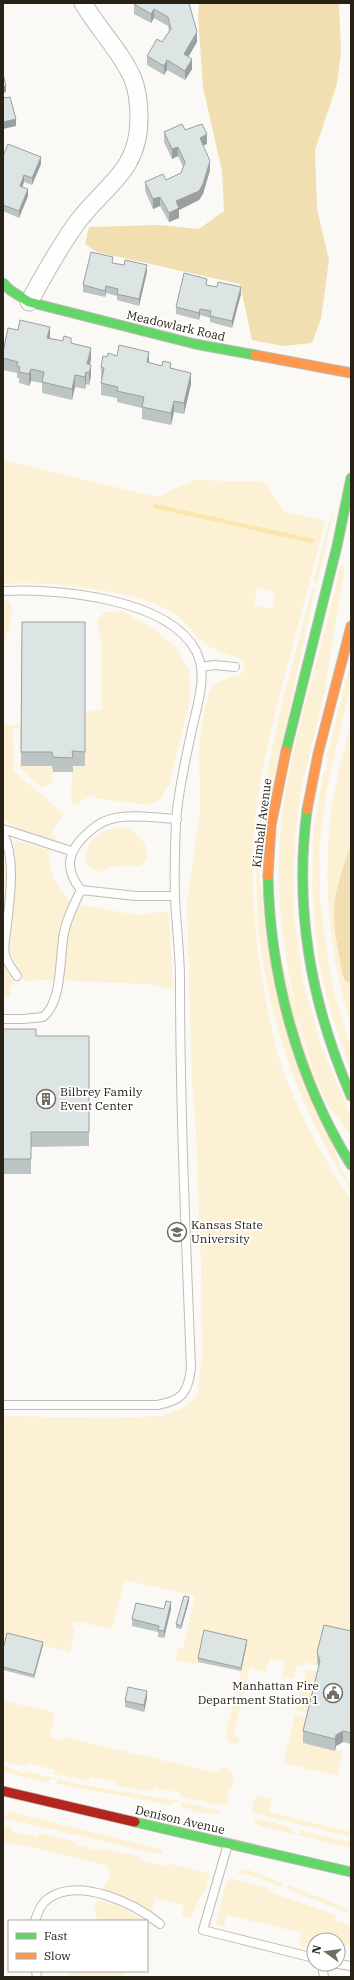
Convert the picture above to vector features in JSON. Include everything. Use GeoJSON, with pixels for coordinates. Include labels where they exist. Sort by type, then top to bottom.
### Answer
{"type":"FeatureCollection","features":[{"type":"Feature","properties":{"kind":"main road","name":"Meadowlark Road"},"geometry":{"type":"LineString","coordinates":[[3,283],[10,290],[29,302],[195,344],[351,373]]}},
{"type":"Feature","properties":{"kind":"main road","name":"Kimball Avenue"},"geometry":{"type":"LineString","coordinates":[[351,478],[343,522],[292,723],[279,782],[270,839],[268,872],[272,936],[288,1020],[316,1100],[329,1128],[351,1165]]}},
{"type":"Feature","properties":{"kind":"main road"},"geometry":{"type":"LineString","coordinates":[[351,626],[320,744],[309,797],[304,837],[302,884],[306,937],[320,1008],[331,1046],[351,1096]]}},
{"type":"Feature","properties":{"kind":"main road","name":"Denison Avenue"},"geometry":{"type":"LineString","coordinates":[[3,1791],[351,1872]]}},
{"type":"Feature","properties":{"kind":"street"},"geometry":{"type":"LineString","coordinates":[[29,302],[57,252],[77,223],[115,182],[130,162],[136,142],[139,124],[139,100],[133,80],[124,63],[83,3]]}},
{"type":"Feature","properties":{"kind":"lane"},"geometry":{"type":"LineString","coordinates":[[3,591],[45,591],[103,598],[147,612],[171,625],[188,640],[196,652],[201,667],[201,689],[182,780],[176,819],[175,896],[179,938],[179,1036],[191,1361],[189,1383],[183,1395],[172,1403],[157,1405],[3,1405]]}},
{"type":"Feature","properties":{"kind":"lane"},"geometry":{"type":"LineString","coordinates":[[201,667],[214,665],[235,667]]}},
{"type":"Feature","properties":{"kind":"lane"},"geometry":{"type":"LineString","coordinates":[[175,896],[136,896],[81,890],[73,881],[69,865],[71,851],[86,834],[100,823],[115,818],[176,819]]}},
{"type":"Feature","properties":{"kind":"lane"},"geometry":{"type":"LineString","coordinates":[[3,829],[71,851]]}},
{"type":"Feature","properties":{"kind":"lane"},"geometry":{"type":"LineString","coordinates":[[3,833],[10,865],[9,904],[4,942],[5,956],[17,976]]}},
{"type":"Feature","properties":{"kind":"lane"},"geometry":{"type":"LineString","coordinates":[[3,1019],[28,1019],[42,1017],[53,1006],[56,996],[64,932],[72,908],[81,890]]}},
{"type":"Feature","properties":{"kind":"lane"},"geometry":{"type":"LineString","coordinates":[[228,1844],[203,1930],[306,1956]]}},
{"type":"Feature","properties":{"kind":"lane"},"geometry":{"type":"LineString","coordinates":[[35,1920],[40,1908],[50,1898],[70,1891],[90,1892],[109,1897],[143,1911],[160,1924]]}},
{"type":"Feature","properties":{"kind":"shaded area"},"geometry":{"type":"Polygon","coordinates":[[[199,3],[339,3],[341,51],[337,84],[315,150],[317,209],[329,260],[321,319],[312,343],[283,346],[252,340],[240,284],[97,252],[85,244],[89,227],[159,225],[199,229],[224,211],[222,171],[203,87],[198,17],[199,3]]]}},
{"type":"Feature","properties":{"kind":"shaded area"},"geometry":{"type":"Polygon","coordinates":[[[3,460],[157,497],[194,480],[265,482],[284,511],[325,521],[276,710],[262,773],[254,836],[253,896],[255,926],[264,988],[275,1043],[285,1077],[310,1131],[351,1200],[351,1643],[318,1666],[303,1662],[302,1666],[297,1665],[294,1679],[282,1676],[285,1662],[270,1658],[266,1672],[250,1668],[233,1736],[240,1738],[238,1743],[234,1744],[229,1742],[226,1734],[241,1671],[204,1634],[197,1665],[175,1660],[178,1647],[183,1648],[195,1596],[125,1580],[112,1629],[74,1621],[72,1628],[75,1629],[70,1652],[7,1636],[3,1652],[3,1416],[108,1418],[162,1416],[185,1407],[195,1397],[198,1390],[202,1357],[201,1268],[196,1133],[192,1081],[187,903],[200,810],[199,744],[202,722],[209,693],[214,684],[230,677],[240,676],[244,668],[244,662],[205,644],[175,614],[159,606],[139,599],[92,588],[67,585],[22,583],[3,584],[3,460]],[[257,588],[254,605],[269,609],[271,608],[275,597],[274,592],[257,588]]]}},
{"type":"Feature","properties":{"kind":"shaded area"},"geometry":{"type":"Polygon","coordinates":[[[331,514],[333,515],[317,583],[313,582],[331,514]]]}},
{"type":"Feature","properties":{"kind":"shaded area"},"geometry":{"type":"Polygon","coordinates":[[[340,565],[345,566],[324,695],[300,794],[295,837],[293,885],[294,916],[304,984],[320,1042],[351,1117],[351,1135],[331,1110],[310,1065],[295,1006],[284,946],[279,878],[280,832],[294,747],[326,626],[340,565]]]}},
{"type":"Feature","properties":{"kind":"shaded area"},"geometry":{"type":"Polygon","coordinates":[[[312,589],[315,590],[256,864],[259,829],[270,759],[285,691],[312,589]]]}},
{"type":"Feature","properties":{"kind":"shaded area"},"geometry":{"type":"Polygon","coordinates":[[[3,599],[9,601],[12,613],[5,640],[3,656],[3,599]]]}},
{"type":"Feature","properties":{"kind":"shaded area"},"geometry":{"type":"Polygon","coordinates":[[[123,611],[157,631],[178,650],[189,671],[190,701],[169,784],[161,799],[149,805],[96,799],[95,794],[74,805],[71,801],[72,766],[85,766],[85,712],[102,710],[101,639],[97,621],[104,612],[123,611]]]}},
{"type":"Feature","properties":{"kind":"shaded area"},"geometry":{"type":"Polygon","coordinates":[[[351,661],[351,685],[327,787],[319,849],[320,900],[328,960],[335,997],[351,1048],[351,1072],[330,1010],[318,960],[312,886],[313,835],[323,774],[327,767],[327,755],[351,661]]]}},
{"type":"Feature","properties":{"kind":"shaded area"},"geometry":{"type":"Polygon","coordinates":[[[351,721],[351,845],[335,899],[334,909],[336,941],[343,976],[345,981],[351,983],[351,1026],[333,947],[327,867],[331,813],[337,778],[351,721]]]}},
{"type":"Feature","properties":{"kind":"shaded area"},"geometry":{"type":"Polygon","coordinates":[[[3,725],[21,725],[21,766],[52,766],[53,775],[49,776],[53,777],[53,782],[42,788],[20,769],[20,728],[13,728],[14,771],[64,814],[52,831],[51,834],[57,837],[54,842],[18,830],[3,819],[3,725]]]}},
{"type":"Feature","properties":{"kind":"shaded area"},"geometry":{"type":"Polygon","coordinates":[[[122,827],[134,832],[146,847],[146,859],[141,866],[114,866],[99,872],[91,869],[85,862],[88,847],[92,841],[108,830],[122,827]]]}},
{"type":"Feature","properties":{"kind":"shaded area"},"geometry":{"type":"Polygon","coordinates":[[[18,841],[49,850],[50,865],[55,880],[63,894],[74,904],[138,915],[166,911],[169,914],[173,989],[146,984],[51,980],[24,981],[10,952],[15,854],[13,843],[18,841]]]}},
{"type":"Feature","properties":{"kind":"shaded area"},"geometry":{"type":"Polygon","coordinates":[[[351,845],[351,983],[345,981],[343,976],[334,925],[334,908],[338,885],[351,845]]]}},
{"type":"Feature","properties":{"kind":"shaded area"},"geometry":{"type":"Polygon","coordinates":[[[3,851],[7,878],[3,915],[3,851]]]}},
{"type":"Feature","properties":{"kind":"shaded area"},"geometry":{"type":"Polygon","coordinates":[[[256,865],[258,866],[260,883],[340,1167],[351,1185],[351,1191],[316,1128],[302,1097],[279,1033],[263,965],[258,928],[256,865]]]}},
{"type":"Feature","properties":{"kind":"shaded area"},"geometry":{"type":"Polygon","coordinates":[[[3,966],[16,985],[10,985],[10,996],[3,1000],[3,966]]]}},
{"type":"Feature","properties":{"kind":"shaded area"},"geometry":{"type":"Polygon","coordinates":[[[306,1669],[320,1672],[311,1714],[296,1710],[306,1669]]]}},
{"type":"Feature","properties":{"kind":"shaded area"},"geometry":{"type":"Polygon","coordinates":[[[3,1701],[55,1712],[50,1737],[61,1740],[65,1737],[216,1773],[218,1769],[230,1769],[234,1780],[231,1791],[228,1790],[227,1797],[229,1797],[226,1806],[223,1803],[223,1806],[180,1797],[181,1793],[154,1788],[153,1792],[116,1786],[116,1782],[90,1777],[89,1781],[54,1774],[55,1770],[28,1763],[27,1767],[3,1761],[3,1701]]]}},
{"type":"Feature","properties":{"kind":"shaded area"},"geometry":{"type":"Polygon","coordinates":[[[295,1715],[309,1718],[303,1743],[343,1751],[337,1776],[283,1763],[295,1715]]]}},
{"type":"Feature","properties":{"kind":"shaded area"},"geometry":{"type":"Polygon","coordinates":[[[3,1766],[24,1773],[25,1771],[82,1785],[174,1800],[222,1811],[213,1814],[202,1813],[182,1807],[181,1803],[173,1801],[171,1805],[57,1784],[57,1780],[50,1778],[48,1783],[3,1772],[3,1766]]]}},
{"type":"Feature","properties":{"kind":"shaded area"},"geometry":{"type":"Polygon","coordinates":[[[257,1796],[272,1799],[269,1812],[351,1832],[351,1837],[252,1813],[253,1801],[257,1796]]]}},
{"type":"Feature","properties":{"kind":"shaded area"},"geometry":{"type":"Polygon","coordinates":[[[8,1811],[160,1849],[162,1850],[163,1855],[3,1818],[3,1815],[7,1816],[8,1811]]]}},
{"type":"Feature","properties":{"kind":"shaded area"},"geometry":{"type":"Polygon","coordinates":[[[254,1818],[293,1828],[292,1832],[299,1834],[300,1830],[344,1841],[351,1841],[351,1848],[261,1826],[256,1824],[254,1818]]]}},
{"type":"Feature","properties":{"kind":"shaded area"},"geometry":{"type":"Polygon","coordinates":[[[3,1825],[12,1827],[11,1831],[38,1837],[39,1833],[76,1842],[75,1845],[101,1851],[102,1848],[140,1857],[140,1860],[166,1866],[167,1863],[210,1874],[207,1886],[198,1901],[192,1916],[187,1918],[182,1915],[184,1905],[155,1898],[152,1911],[119,1896],[101,1890],[110,1877],[110,1872],[105,1865],[3,1842],[3,1825]]]}},
{"type":"Feature","properties":{"kind":"shaded area"},"geometry":{"type":"Polygon","coordinates":[[[240,1870],[249,1870],[283,1883],[282,1887],[265,1880],[236,1872],[240,1870]]]}},
{"type":"Feature","properties":{"kind":"shaded area"},"geometry":{"type":"Polygon","coordinates":[[[230,1878],[268,1888],[267,1891],[336,1915],[335,1920],[351,1925],[351,1945],[346,1946],[346,1932],[306,1932],[306,1948],[299,1945],[302,1933],[227,1915],[224,1926],[218,1926],[216,1922],[226,1884],[230,1878]]]}},
{"type":"Feature","properties":{"kind":"shaded area"},"geometry":{"type":"Polygon","coordinates":[[[288,1885],[351,1910],[351,1914],[287,1889],[288,1885]]]}},
{"type":"Feature","properties":{"kind":"shaded area"},"geometry":{"type":"Polygon","coordinates":[[[98,1900],[121,1907],[144,1920],[98,1920],[94,1908],[98,1900]]]}},
{"type":"Feature","properties":{"kind":"shaded area"},"geometry":{"type":"Polygon","coordinates":[[[70,1972],[125,1972],[123,1977],[68,1977],[70,1972]]]}},
{"type":"Feature","properties":{"kind":"building"},"geometry":{"type":"Polygon","coordinates":[[[134,3],[189,3],[197,32],[184,54],[192,59],[185,71],[167,60],[164,66],[147,56],[157,39],[162,42],[171,29],[168,17],[154,9],[151,14],[134,3]]]}},
{"type":"Feature","properties":{"kind":"building"},"geometry":{"type":"Polygon","coordinates":[[[3,74],[6,86],[3,87],[3,74]]]}},
{"type":"Feature","properties":{"kind":"building"},"geometry":{"type":"Polygon","coordinates":[[[3,95],[4,98],[10,97],[16,119],[3,122],[3,95]]]}},
{"type":"Feature","properties":{"kind":"building"},"geometry":{"type":"Polygon","coordinates":[[[182,124],[185,130],[202,124],[207,134],[200,138],[210,161],[203,184],[199,191],[176,201],[179,208],[169,213],[160,197],[153,199],[145,182],[163,174],[166,180],[181,173],[185,162],[178,147],[172,149],[164,132],[182,124]]]}},
{"type":"Feature","properties":{"kind":"building"},"geometry":{"type":"Polygon","coordinates":[[[8,144],[41,157],[32,178],[24,175],[20,186],[28,189],[19,211],[3,205],[3,156],[8,144]]]}},
{"type":"Feature","properties":{"kind":"building"},"geometry":{"type":"Polygon","coordinates":[[[91,252],[113,257],[112,263],[124,265],[125,260],[147,265],[139,299],[117,294],[118,289],[106,286],[105,291],[83,285],[91,252]]]}},
{"type":"Feature","properties":{"kind":"building"},"geometry":{"type":"Polygon","coordinates":[[[184,273],[207,279],[206,285],[217,287],[218,282],[241,287],[232,321],[210,316],[211,311],[200,309],[199,313],[176,307],[184,273]]]}},
{"type":"Feature","properties":{"kind":"building"},"geometry":{"type":"Polygon","coordinates":[[[20,320],[50,327],[47,338],[63,341],[64,336],[71,338],[71,343],[91,348],[87,364],[91,365],[89,373],[86,372],[85,377],[75,375],[72,389],[42,382],[44,372],[31,369],[29,374],[19,372],[20,367],[17,366],[18,362],[3,358],[3,352],[8,328],[18,330],[20,320]]]}},
{"type":"Feature","properties":{"kind":"building"},"geometry":{"type":"Polygon","coordinates":[[[119,345],[149,352],[147,362],[162,366],[163,361],[171,363],[170,368],[191,373],[184,403],[174,401],[171,413],[142,407],[144,397],[117,391],[118,387],[101,383],[104,368],[101,367],[103,356],[107,357],[108,353],[117,356],[119,345]]]}},
{"type":"Feature","properties":{"kind":"building"},"geometry":{"type":"Polygon","coordinates":[[[22,622],[85,622],[85,752],[72,751],[73,758],[53,757],[52,752],[21,752],[22,622]]]}},
{"type":"Feature","properties":{"kind":"building","name":"Bilbrey Family Event Center"},"geometry":{"type":"Polygon","coordinates":[[[3,1029],[36,1029],[36,1036],[89,1036],[89,1132],[31,1132],[31,1159],[3,1159],[3,1029]]]}},
{"type":"Feature","properties":{"kind":"building"},"geometry":{"type":"Polygon","coordinates":[[[184,1596],[189,1597],[181,1626],[176,1624],[184,1596]]]}},
{"type":"Feature","properties":{"kind":"building"},"geometry":{"type":"Polygon","coordinates":[[[166,1601],[171,1602],[164,1631],[158,1630],[159,1626],[132,1619],[136,1603],[164,1609],[166,1601]]]}},
{"type":"Feature","properties":{"kind":"building","name":"Manhattan Fire Department Station 1"},"geometry":{"type":"Polygon","coordinates":[[[324,1625],[351,1631],[351,1733],[343,1731],[336,1735],[335,1739],[303,1731],[320,1661],[317,1652],[324,1625]]]}},
{"type":"Feature","properties":{"kind":"building"},"geometry":{"type":"Polygon","coordinates":[[[204,1630],[247,1640],[241,1668],[198,1658],[204,1630]]]}},
{"type":"Feature","properties":{"kind":"building"},"geometry":{"type":"Polygon","coordinates":[[[7,1633],[43,1642],[34,1675],[3,1667],[3,1649],[7,1633]]]}},
{"type":"Feature","properties":{"kind":"building"},"geometry":{"type":"Polygon","coordinates":[[[128,1687],[147,1691],[144,1705],[125,1701],[128,1687]]]}},
{"type":"Feature","properties":{"kind":"waterway"},"geometry":{"type":"LineString","coordinates":[[155,506],[312,541]]}},
{"type":"Feature","properties":{"kind":"traffic: fast"},"geometry":{"type":"LineString","coordinates":[[3,283],[10,290],[29,302],[195,344],[255,355]]}},
{"type":"Feature","properties":{"kind":"traffic: fast"},"geometry":{"type":"LineString","coordinates":[[286,751],[337,546],[351,478]]}},
{"type":"Feature","properties":{"kind":"traffic: fast"},"geometry":{"type":"LineString","coordinates":[[307,810],[303,884],[309,956],[325,1026],[351,1096]]}},
{"type":"Feature","properties":{"kind":"traffic: fast"},"geometry":{"type":"LineString","coordinates":[[268,876],[274,952],[290,1026],[316,1098],[332,1132],[351,1165]]}},
{"type":"Feature","properties":{"kind":"traffic: fast"},"geometry":{"type":"LineString","coordinates":[[135,1822],[351,1872]]}},
{"type":"Feature","properties":{"kind":"traffic: slow"},"geometry":{"type":"LineString","coordinates":[[255,355],[351,373]]}},
{"type":"Feature","properties":{"kind":"traffic: slow"},"geometry":{"type":"LineString","coordinates":[[307,810],[318,754],[351,626]]}},
{"type":"Feature","properties":{"kind":"traffic: slow"},"geometry":{"type":"LineString","coordinates":[[268,876],[271,826],[286,751]]}},
{"type":"Feature","properties":{"kind":"traffic: jam"},"geometry":{"type":"LineString","coordinates":[[3,1791],[135,1822]]}},
{"type":"Feature","properties":{"kind":"place","name":"Bilbrey Family Event Center"},"geometry":{"type":"Point","coordinates":[46,1099]}},
{"type":"Feature","properties":{"kind":"place","name":"Kansas State University"},"geometry":{"type":"Point","coordinates":[177,1232]}},
{"type":"Feature","properties":{"kind":"place","name":"Manhattan Fire Department Station 1"},"geometry":{"type":"Point","coordinates":[333,1693]}}]}
